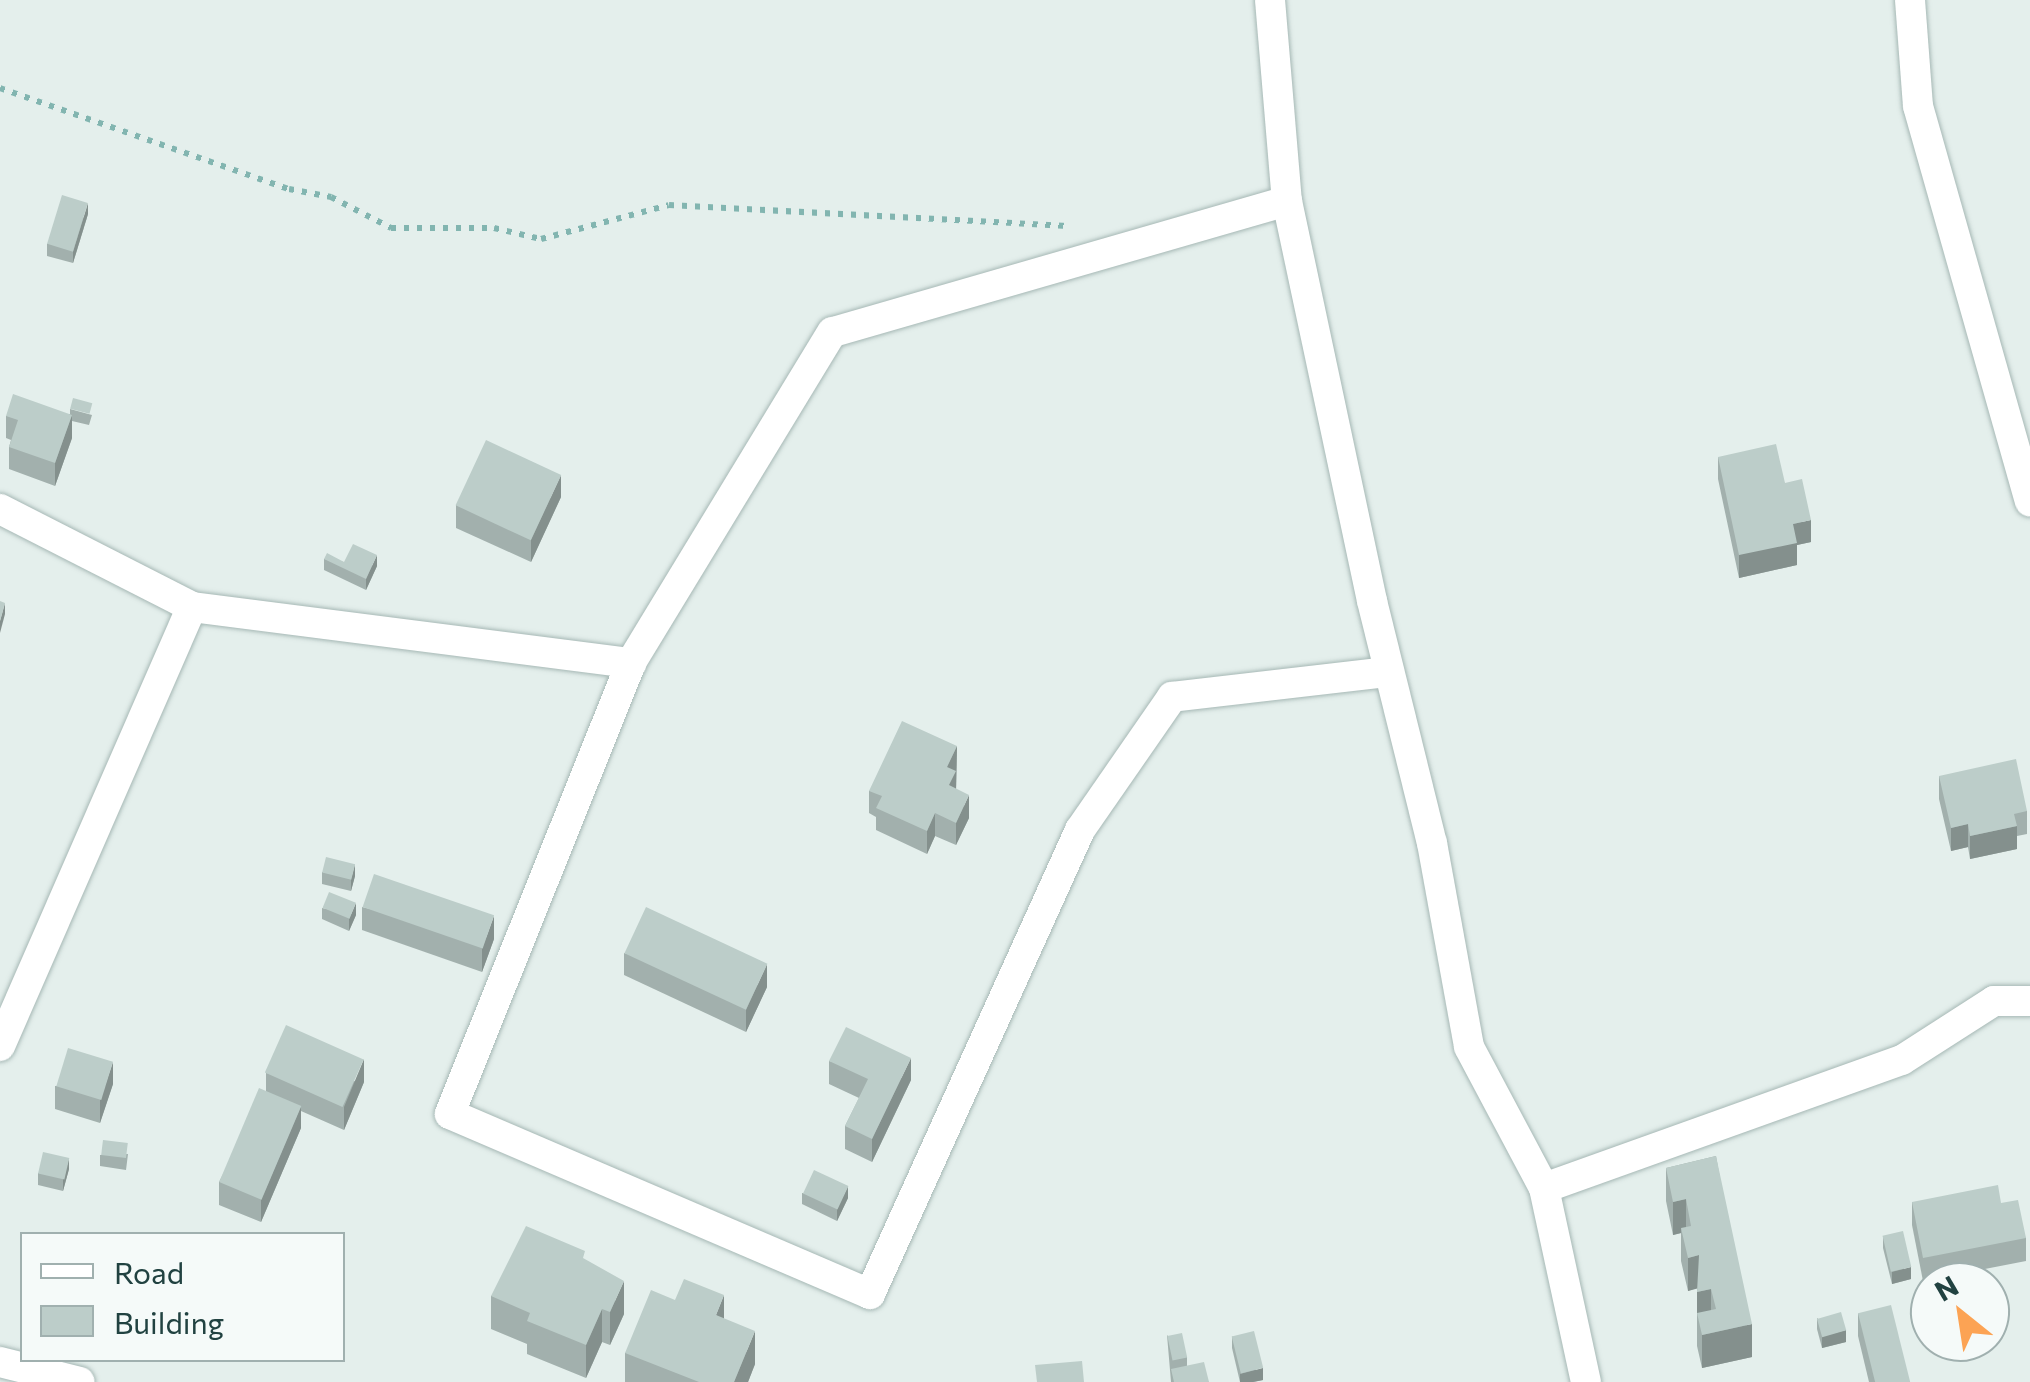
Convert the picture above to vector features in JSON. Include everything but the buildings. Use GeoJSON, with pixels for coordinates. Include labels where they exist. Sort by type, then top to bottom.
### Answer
{"type":"FeatureCollection","features":[{"type":"Feature","properties":{"kind":"street"},"geometry":{"type":"LineString","coordinates":[[1270,0],[1287,201],[1389,672],[1432,843],[1469,1047],[1544,1188],[1586,1382]]}},
{"type":"Feature","properties":{"kind":"street"},"geometry":{"type":"LineString","coordinates":[[1910,0],[1918,106],[2030,501]]}},
{"type":"Feature","properties":{"kind":"street"},"geometry":{"type":"LineString","coordinates":[[1287,201],[832,332],[631,663],[450,1114],[870,1294],[1080,830],[1172,697],[1389,672]]}},
{"type":"Feature","properties":{"kind":"street"},"geometry":{"type":"LineString","coordinates":[[0,509],[192,607],[631,663]]}},
{"type":"Feature","properties":{"kind":"street"},"geometry":{"type":"LineString","coordinates":[[0,1046],[192,607]]}},
{"type":"Feature","properties":{"kind":"street"},"geometry":{"type":"LineString","coordinates":[[1544,1188],[1902,1060],[1994,1001],[2030,1001]]}},
{"type":"Feature","properties":{"kind":"street"},"geometry":{"type":"LineString","coordinates":[[0,1362],[80,1382]]}},
{"type":"Feature","properties":{"kind":"path"},"geometry":{"type":"LineString","coordinates":[[0,88],[289,188],[331,197],[391,228],[494,228],[541,240],[669,205],[1072,226]]}}]}
